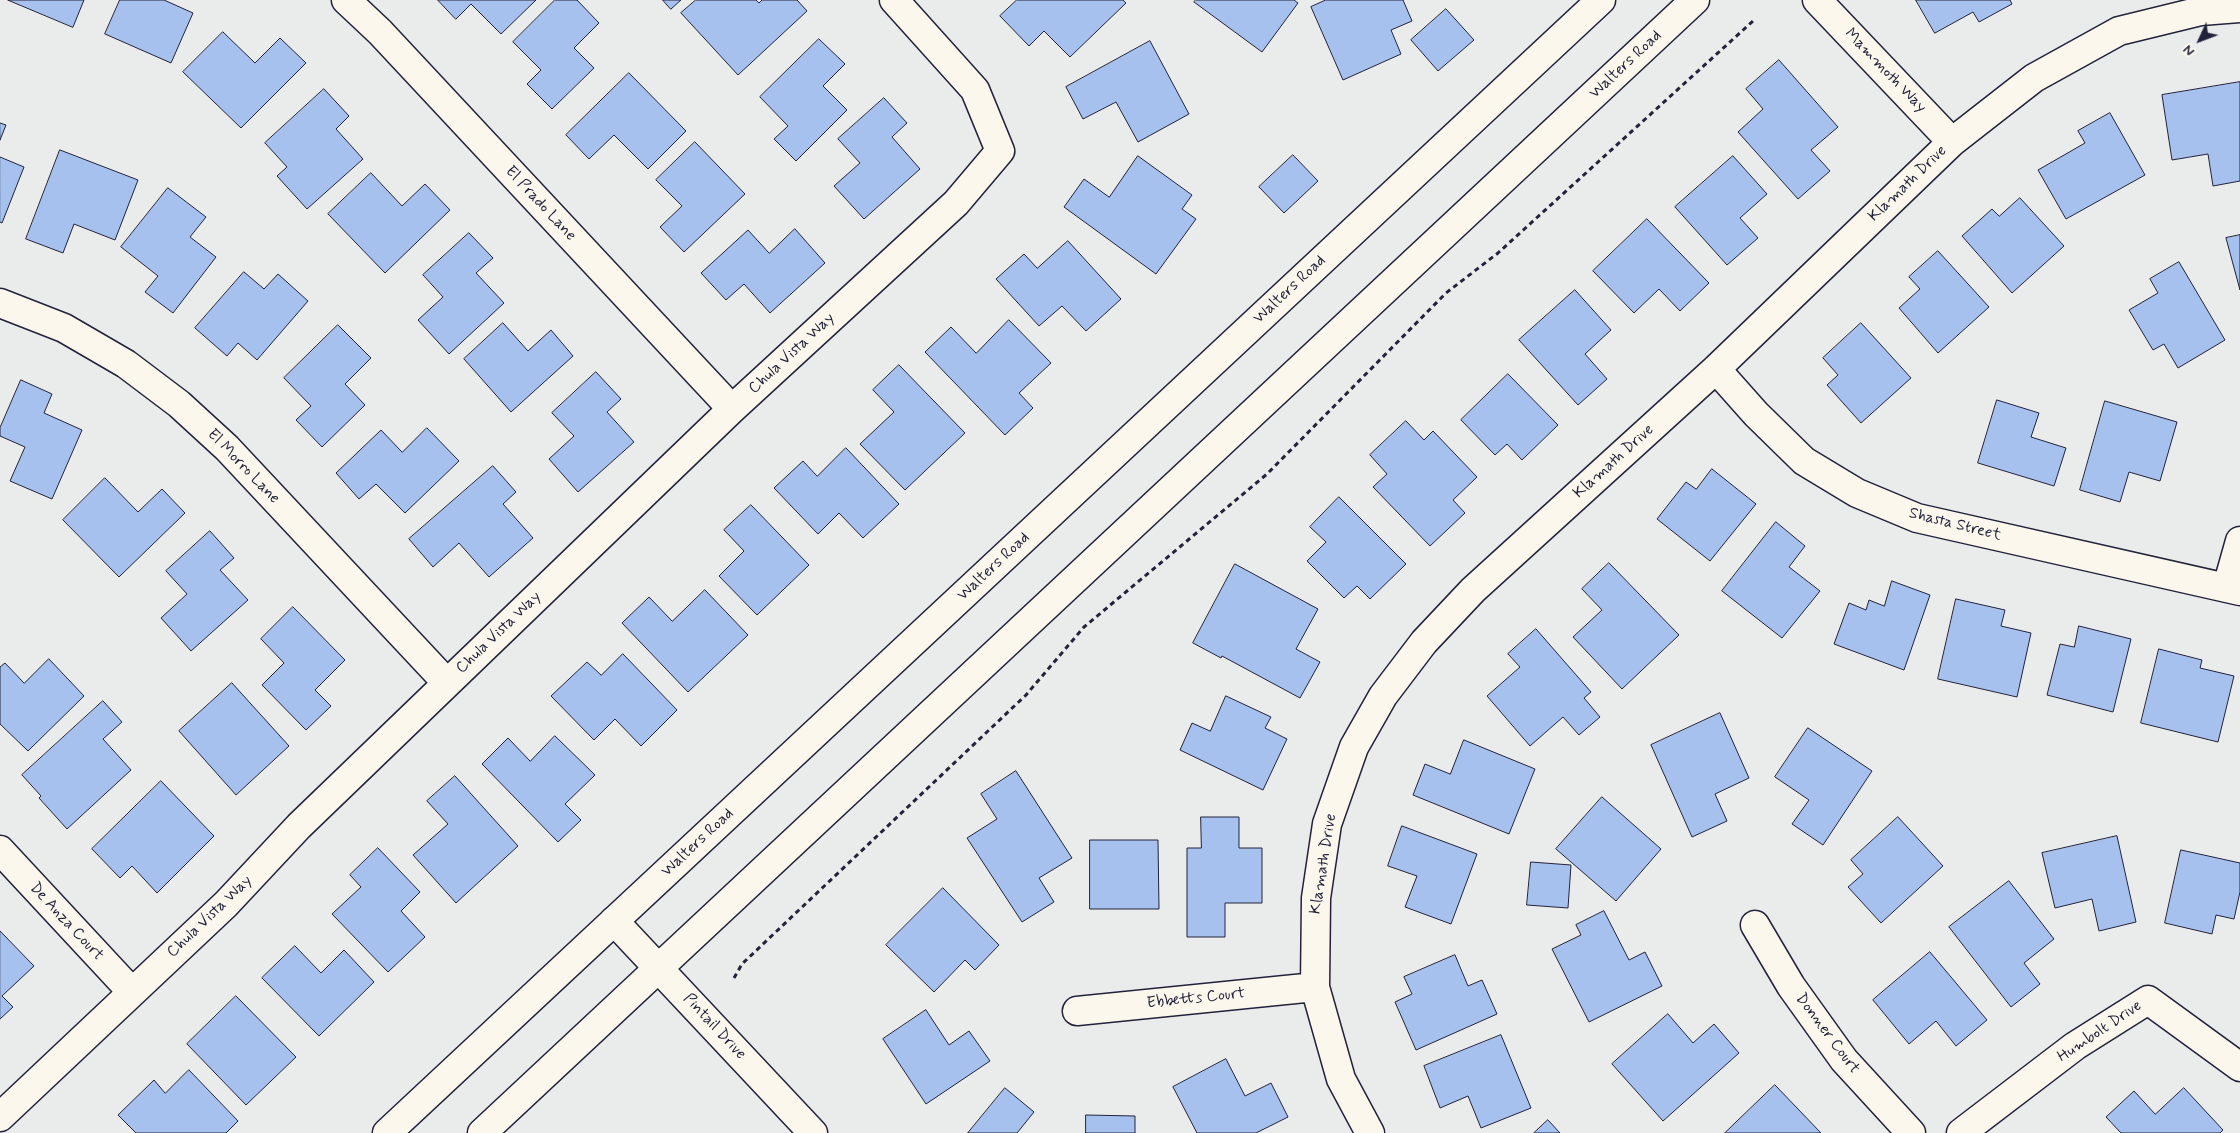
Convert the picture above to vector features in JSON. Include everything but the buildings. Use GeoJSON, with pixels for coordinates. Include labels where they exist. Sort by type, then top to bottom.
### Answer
{"type":"FeatureCollection","features":[{"type":"Feature","properties":{"kind":"street","name":"El Prado Lane"},"geometry":{"type":"LineString","coordinates":[[346,0],[380,32],[732,409]]}},
{"type":"Feature","properties":{"kind":"street","name":"Chula Vista Way"},"geometry":{"type":"LineString","coordinates":[[0,1117],[226,904],[298,826],[732,409],[956,203],[1000,151],[974,90],[894,0]]}},
{"type":"Feature","properties":{"kind":"street","name":"Walters Road"},"geometry":{"type":"LineString","coordinates":[[387,1133],[1601,0]]}},
{"type":"Feature","properties":{"kind":"street","name":"Walters Road"},"geometry":{"type":"LineString","coordinates":[[482,1133],[1696,0]]}},
{"type":"Feature","properties":{"kind":"street","name":"Mammoth Way"},"geometry":{"type":"LineString","coordinates":[[1818,0],[1952,142]]}},
{"type":"Feature","properties":{"kind":"street","name":"Klamath Drive"},"geometry":{"type":"LineString","coordinates":[[1370,1133],[1341,1079],[1315,987],[1316,898],[1327,824],[1354,747],[1383,696],[1424,642],[1473,590],[1716,369],[1952,142],[2034,78],[2118,31],[2201,11],[2240,8]]}},
{"type":"Feature","properties":{"kind":"street","name":"El Morro Lane"},"geometry":{"type":"LineString","coordinates":[[0,303],[64,328],[126,364],[179,404],[227,448],[447,683]]}},
{"type":"Feature","properties":{"kind":"street","name":"Shasta Street"},"geometry":{"type":"LineString","coordinates":[[1716,369],[1756,414],[1804,461],[1857,493],[1917,518],[2234,589]]}},
{"type":"Feature","properties":{"kind":"street"},"geometry":{"type":"LineString","coordinates":[[2234,589],[2240,541]]}},
{"type":"Feature","properties":{"kind":"street","name":"De Anza Court"},"geometry":{"type":"LineString","coordinates":[[0,850],[132,992]]}},
{"type":"Feature","properties":{"kind":"street","name":"Pintail Drive"},"geometry":{"type":"LineString","coordinates":[[614,921],[813,1133]]}},
{"type":"Feature","properties":{"kind":"street","name":"Donner Court"},"geometry":{"type":"LineString","coordinates":[[1756,925],[1791,986],[1844,1060],[1911,1133]]}},
{"type":"Feature","properties":{"kind":"street","name":"Ebbetts Court"},"geometry":{"type":"LineString","coordinates":[[1077,1011],[1315,987]]}},
{"type":"Feature","properties":{"kind":"street","name":"Humbolt Drive"},"geometry":{"type":"LineString","coordinates":[[1961,1133],[2075,1046],[2148,1000],[2240,1067]]}},
{"type":"Feature","properties":{"kind":"path"},"geometry":{"type":"LineString","coordinates":[[734,978],[742,964],[1026,695],[1084,627],[1268,474],[1446,293],[1498,253],[1753,21]]}}]}
